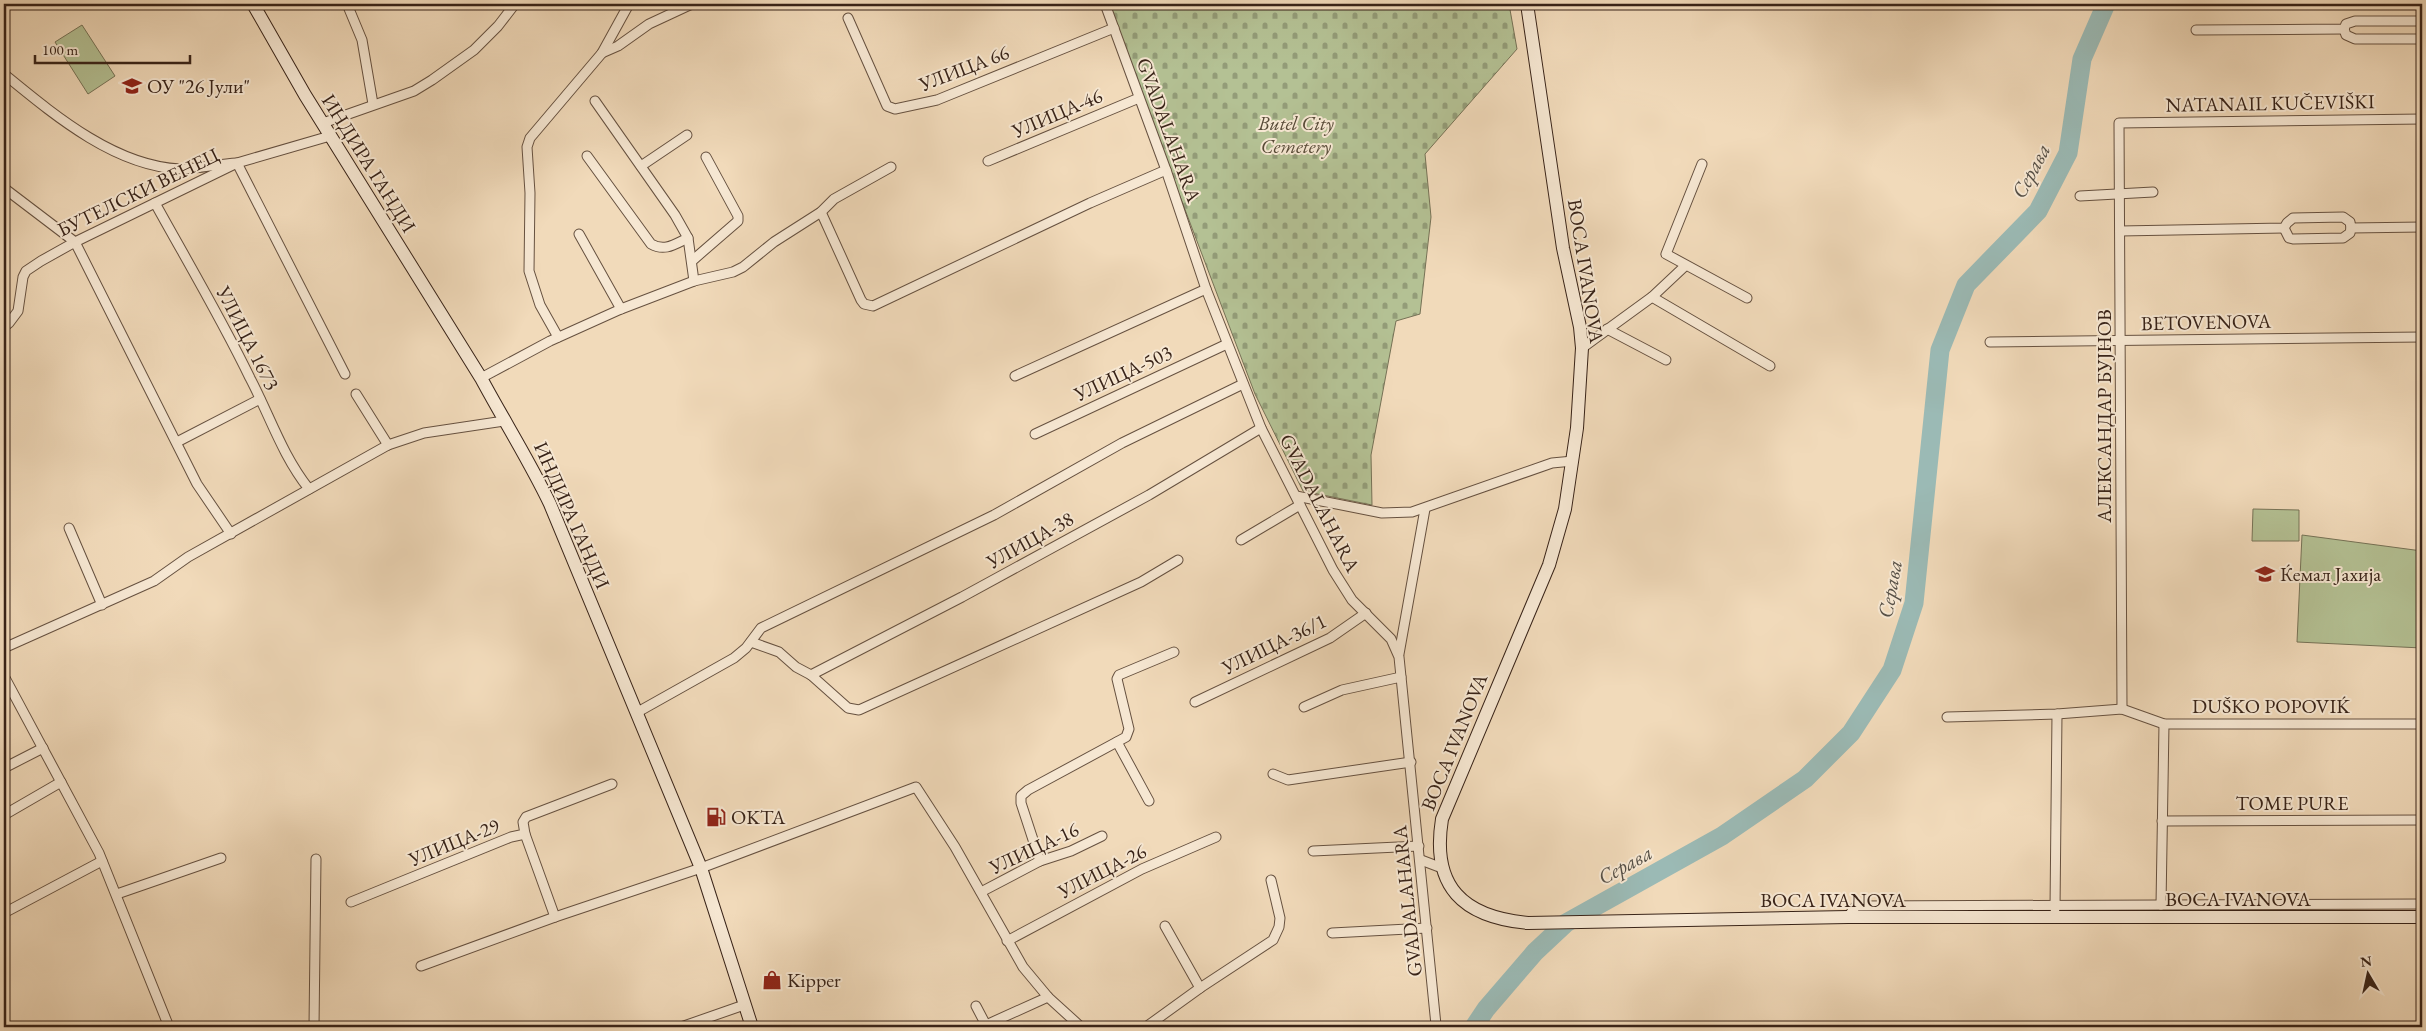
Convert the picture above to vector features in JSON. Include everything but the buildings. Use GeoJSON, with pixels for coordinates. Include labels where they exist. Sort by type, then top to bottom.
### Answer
{"type":"FeatureCollection","features":[{"type":"Feature","properties":{"kind":"street","name":"ИНДИРА ГАНДИ"},"geometry":{"type":"LineString","coordinates":[[253,4],[330,136],[481,378],[504,421],[528,459],[550,504],[701,868],[752,1027]]}},
{"type":"Feature","properties":{"kind":"street"},"geometry":{"type":"LineString","coordinates":[[347,4],[362,40],[373,104]]}},
{"type":"Feature","properties":{"kind":"street"},"geometry":{"type":"LineString","coordinates":[[323,123],[414,91],[449,69],[498,26],[515,4]]}},
{"type":"Feature","properties":{"kind":"street"},"geometry":{"type":"LineString","coordinates":[[558,337],[540,305],[529,271],[530,193],[527,147],[530,138],[602,53],[629,4]]}},
{"type":"Feature","properties":{"kind":"street"},"geometry":{"type":"LineString","coordinates":[[602,53],[618,46],[649,24],[692,4]]}},
{"type":"Feature","properties":{"kind":"street","name":"GVADALAHARA"},"geometry":{"type":"LineString","coordinates":[[1105,4],[1166,170],[1206,289],[1261,428],[1333,570],[1352,600],[1391,639],[1399,657],[1421,860],[1436,1025]]}},
{"type":"Feature","properties":{"kind":"street","name":"BOCA IVANOVA"},"geometry":{"type":"LineString","coordinates":[[1527,4],[1563,248],[1580,327],[1582,348],[1573,461],[1565,509],[1549,565],[1446,807],[1439,837],[1442,868],[1448,882],[1456,892],[1474,910],[1503,921],[1528,923],[1848,917],[2054,919],[2347,910],[2422,917]]}},
{"type":"Feature","properties":{"kind":"street","name":"УЛИЦА 66"},"geometry":{"type":"LineString","coordinates":[[848,18],[888,106],[894,109],[937,100],[1114,28]]}},
{"type":"Feature","properties":{"kind":"street"},"geometry":{"type":"LineString","coordinates":[[2422,21],[2355,21],[2346,24],[2344,29],[2346,35],[2355,39],[2422,39]]}},
{"type":"Feature","properties":{"kind":"street"},"geometry":{"type":"LineString","coordinates":[[2196,30],[2344,29]]}},
{"type":"Feature","properties":{"kind":"street"},"geometry":{"type":"LineString","coordinates":[[4,74],[44,106],[102,145],[129,158],[179,169],[237,163],[345,374]]}},
{"type":"Feature","properties":{"kind":"street","name":"УЛИЦА-46"},"geometry":{"type":"LineString","coordinates":[[988,162],[1139,98]]}},
{"type":"Feature","properties":{"kind":"street"},"geometry":{"type":"LineString","coordinates":[[595,102],[675,215],[688,238],[693,260],[694,281]]}},
{"type":"Feature","properties":{"kind":"street","name":"NATANAIL KUČEVIŠKI"},"geometry":{"type":"LineString","coordinates":[[2119,123],[2422,119]]}},
{"type":"Feature","properties":{"kind":"street","name":"АЛЕКСАНДАР БУЈНОВ"},"geometry":{"type":"LineString","coordinates":[[2119,123],[2122,709]]}},
{"type":"Feature","properties":{"kind":"street"},"geometry":{"type":"LineString","coordinates":[[641,166],[687,135]]}},
{"type":"Feature","properties":{"kind":"street","name":"БУТЕЛСКИ ВЕНЕЦ"},"geometry":{"type":"LineString","coordinates":[[4,327],[18,311],[21,283],[26,271],[75,242],[237,163],[330,136]]}},
{"type":"Feature","properties":{"kind":"street"},"geometry":{"type":"LineString","coordinates":[[587,156],[651,244],[659,249],[667,248],[688,238]]}},
{"type":"Feature","properties":{"kind":"street"},"geometry":{"type":"LineString","coordinates":[[693,260],[738,221],[738,216],[706,157]]}},
{"type":"Feature","properties":{"kind":"street"},"geometry":{"type":"LineString","coordinates":[[1702,164],[1666,254],[1747,298]]}},
{"type":"Feature","properties":{"kind":"street"},"geometry":{"type":"LineString","coordinates":[[481,378],[558,337],[621,309],[694,281],[725,276],[743,267],[774,242],[821,212],[848,190],[891,167]]}},
{"type":"Feature","properties":{"kind":"street"},"geometry":{"type":"LineString","coordinates":[[821,212],[861,300],[864,304],[873,306],[1090,203],[1166,170]]}},
{"type":"Feature","properties":{"kind":"street"},"geometry":{"type":"LineString","coordinates":[[4,188],[75,242],[197,484],[231,534]]}},
{"type":"Feature","properties":{"kind":"street"},"geometry":{"type":"LineString","coordinates":[[2080,196],[2153,192]]}},
{"type":"Feature","properties":{"kind":"street","name":"УЛИЦА 1673"},"geometry":{"type":"LineString","coordinates":[[155,203],[231,341],[282,449],[295,472],[309,489]]}},
{"type":"Feature","properties":{"kind":"street"},"geometry":{"type":"LineString","coordinates":[[2343,217],[2350,222],[2351,228],[2350,233],[2343,238],[2293,239],[2289,238],[2284,228],[2287,222],[2293,218],[2343,217]]}},
{"type":"Feature","properties":{"kind":"street"},"geometry":{"type":"LineString","coordinates":[[2351,228],[2422,227]]}},
{"type":"Feature","properties":{"kind":"street"},"geometry":{"type":"LineString","coordinates":[[2120,231],[2284,228]]}},
{"type":"Feature","properties":{"kind":"street"},"geometry":{"type":"LineString","coordinates":[[579,234],[621,309]]}},
{"type":"Feature","properties":{"kind":"street"},"geometry":{"type":"LineString","coordinates":[[1582,348],[1652,297],[1685,266]]}},
{"type":"Feature","properties":{"kind":"street"},"geometry":{"type":"LineString","coordinates":[[1015,376],[1206,289]]}},
{"type":"Feature","properties":{"kind":"street"},"geometry":{"type":"LineString","coordinates":[[1652,297],[1770,366]]}},
{"type":"Feature","properties":{"kind":"street"},"geometry":{"type":"LineString","coordinates":[[1607,329],[1666,360]]}},
{"type":"Feature","properties":{"kind":"street","name":"BETOVENOVA"},"geometry":{"type":"LineString","coordinates":[[1990,342],[2422,337]]}},
{"type":"Feature","properties":{"kind":"street","name":"УЛИЦА-503"},"geometry":{"type":"LineString","coordinates":[[1035,434],[1227,344]]}},
{"type":"Feature","properties":{"kind":"street"},"geometry":{"type":"LineString","coordinates":[[636,713],[734,658],[751,642],[761,628],[994,515],[1122,442],[1243,384]]}},
{"type":"Feature","properties":{"kind":"street"},"geometry":{"type":"LineString","coordinates":[[356,394],[388,445]]}},
{"type":"Feature","properties":{"kind":"street"},"geometry":{"type":"LineString","coordinates":[[177,442],[260,399]]}},
{"type":"Feature","properties":{"kind":"street"},"geometry":{"type":"LineString","coordinates":[[4,648],[154,581],[188,557],[388,445],[424,433],[504,421]]}},
{"type":"Feature","properties":{"kind":"street","name":"УЛИЦА-38"},"geometry":{"type":"LineString","coordinates":[[811,675],[962,597],[1149,495],[1261,428]]}},
{"type":"Feature","properties":{"kind":"street"},"geometry":{"type":"LineString","coordinates":[[1296,496],[1382,513],[1412,512],[1426,509],[1552,463],[1573,461]]}},
{"type":"Feature","properties":{"kind":"street"},"geometry":{"type":"LineString","coordinates":[[1241,540],[1300,505]]}},
{"type":"Feature","properties":{"kind":"street"},"geometry":{"type":"LineString","coordinates":[[1399,657],[1426,509]]}},
{"type":"Feature","properties":{"kind":"street"},"geometry":{"type":"LineString","coordinates":[[69,528],[102,605]]}},
{"type":"Feature","properties":{"kind":"street"},"geometry":{"type":"LineString","coordinates":[[751,642],[779,652],[796,667],[811,675],[848,708],[858,710],[1141,582],[1178,560]]}},
{"type":"Feature","properties":{"kind":"street","name":"УЛИЦА-36/1"},"geometry":{"type":"LineString","coordinates":[[1195,702],[1330,638],[1366,613]]}},
{"type":"Feature","properties":{"kind":"street"},"geometry":{"type":"LineString","coordinates":[[1040,861],[1021,803],[1024,792],[1117,742],[1129,733],[1117,679],[1119,675],[1174,652]]}},
{"type":"Feature","properties":{"kind":"street"},"geometry":{"type":"LineString","coordinates":[[4,676],[102,861],[170,1027]]}},
{"type":"Feature","properties":{"kind":"street"},"geometry":{"type":"LineString","coordinates":[[1304,707],[1342,690],[1401,677]]}},
{"type":"Feature","properties":{"kind":"street"},"geometry":{"type":"LineString","coordinates":[[1947,718],[2057,714],[2122,709]]}},
{"type":"Feature","properties":{"kind":"street","name":"DUŠKO POPOVIḰ"},"geometry":{"type":"LineString","coordinates":[[2122,709],[2164,724],[2422,724]]}},
{"type":"Feature","properties":{"kind":"street"},"geometry":{"type":"LineString","coordinates":[[2054,919],[2056,905],[2057,714]]}},
{"type":"Feature","properties":{"kind":"street"},"geometry":{"type":"LineString","coordinates":[[2161,905],[2164,724]]}},
{"type":"Feature","properties":{"kind":"street"},"geometry":{"type":"LineString","coordinates":[[1117,742],[1149,801]]}},
{"type":"Feature","properties":{"kind":"street"},"geometry":{"type":"LineString","coordinates":[[4,768],[43,748]]}},
{"type":"Feature","properties":{"kind":"street"},"geometry":{"type":"LineString","coordinates":[[1273,774],[1288,780],[1411,762]]}},
{"type":"Feature","properties":{"kind":"street"},"geometry":{"type":"LineString","coordinates":[[4,815],[61,782]]}},
{"type":"Feature","properties":{"kind":"street","name":"УЛИЦА-29"},"geometry":{"type":"LineString","coordinates":[[351,902],[511,837],[525,834],[523,822],[526,817],[612,784]]}},
{"type":"Feature","properties":{"kind":"street"},"geometry":{"type":"LineString","coordinates":[[421,966],[555,917],[701,868],[916,787],[955,847],[1023,966],[1048,997],[1081,1027]]}},
{"type":"Feature","properties":{"kind":"street","name":"TOME PURE"},"geometry":{"type":"LineString","coordinates":[[2162,821],[2422,820]]}},
{"type":"Feature","properties":{"kind":"street"},"geometry":{"type":"LineString","coordinates":[[525,834],[555,917]]}},
{"type":"Feature","properties":{"kind":"street","name":"УЛИЦА-16"},"geometry":{"type":"LineString","coordinates":[[981,892],[1040,861],[1071,851],[1102,836]]}},
{"type":"Feature","properties":{"kind":"street","name":"УЛИЦА-26"},"geometry":{"type":"LineString","coordinates":[[1007,940],[1142,869],[1216,838]]}},
{"type":"Feature","properties":{"kind":"street"},"geometry":{"type":"LineString","coordinates":[[1313,851],[1419,846]]}},
{"type":"Feature","properties":{"kind":"street"},"geometry":{"type":"LineString","coordinates":[[117,894],[221,858]]}},
{"type":"Feature","properties":{"kind":"street"},"geometry":{"type":"LineString","coordinates":[[314,1027],[316,859]]}},
{"type":"Feature","properties":{"kind":"street"},"geometry":{"type":"LineString","coordinates":[[1421,860],[1442,868]]}},
{"type":"Feature","properties":{"kind":"street"},"geometry":{"type":"LineString","coordinates":[[4,913],[102,861]]}},
{"type":"Feature","properties":{"kind":"street"},"geometry":{"type":"LineString","coordinates":[[1146,1027],[1200,988],[1273,940],[1279,927],[1280,918],[1271,880]]}},
{"type":"Feature","properties":{"kind":"street"},"geometry":{"type":"LineString","coordinates":[[1848,917],[1856,906],[2161,905],[2347,910],[2422,904]]}},
{"type":"Feature","properties":{"kind":"street"},"geometry":{"type":"LineString","coordinates":[[1165,926],[1200,988]]}},
{"type":"Feature","properties":{"kind":"street"},"geometry":{"type":"LineString","coordinates":[[1332,933],[1426,928]]}},
{"type":"Feature","properties":{"kind":"street"},"geometry":{"type":"LineString","coordinates":[[976,1006],[986,1026],[1048,997]]}},
{"type":"Feature","properties":{"kind":"street"},"geometry":{"type":"LineString","coordinates":[[681,1027],[744,1005]]}},
{"type":"Feature","properties":{"kind":"green space","name":"Butel City Cemetery"},"geometry":{"type":"Polygon","coordinates":[[[1107,4],[1509,4],[1517,49],[1425,154],[1431,217],[1420,314],[1396,321],[1371,455],[1372,505],[1303,491],[1255,394],[1107,4]]]}},
{"type":"Feature","properties":{"kind":"green space"},"geometry":{"type":"Polygon","coordinates":[[[82,25],[115,76],[88,94],[55,42],[82,25]]]}},
{"type":"Feature","properties":{"kind":"green space"},"geometry":{"type":"Polygon","coordinates":[[[2253,509],[2299,510],[2299,541],[2252,541],[2253,509]]]}},
{"type":"Feature","properties":{"kind":"green space"},"geometry":{"type":"Polygon","coordinates":[[[2302,535],[2422,551],[2422,648],[2297,642],[2302,535]]]}},
{"type":"Feature","properties":{"kind":"waterway","name":"Серава"},"geometry":{"type":"LineString","coordinates":[[1474,1027],[1486,1009],[1535,952],[1566,923],[1722,836],[1805,779],[1851,733],[1892,670],[1914,603],[1940,350],[1966,285],[2038,211],[2068,153],[2082,59],[2106,4]]}},
{"type":"Feature","properties":{"kind":"place","name":"ОУ \"26 Јули\""},"geometry":{"type":"Point","coordinates":[132,86]}},
{"type":"Feature","properties":{"kind":"place","name":"Ќемал Јахија"},"geometry":{"type":"Point","coordinates":[2265,574]}},
{"type":"Feature","properties":{"kind":"place","name":"OKTA"},"geometry":{"type":"Point","coordinates":[716,817]}},
{"type":"Feature","properties":{"kind":"place","name":"Kipper"},"geometry":{"type":"Point","coordinates":[772,980]}}]}
